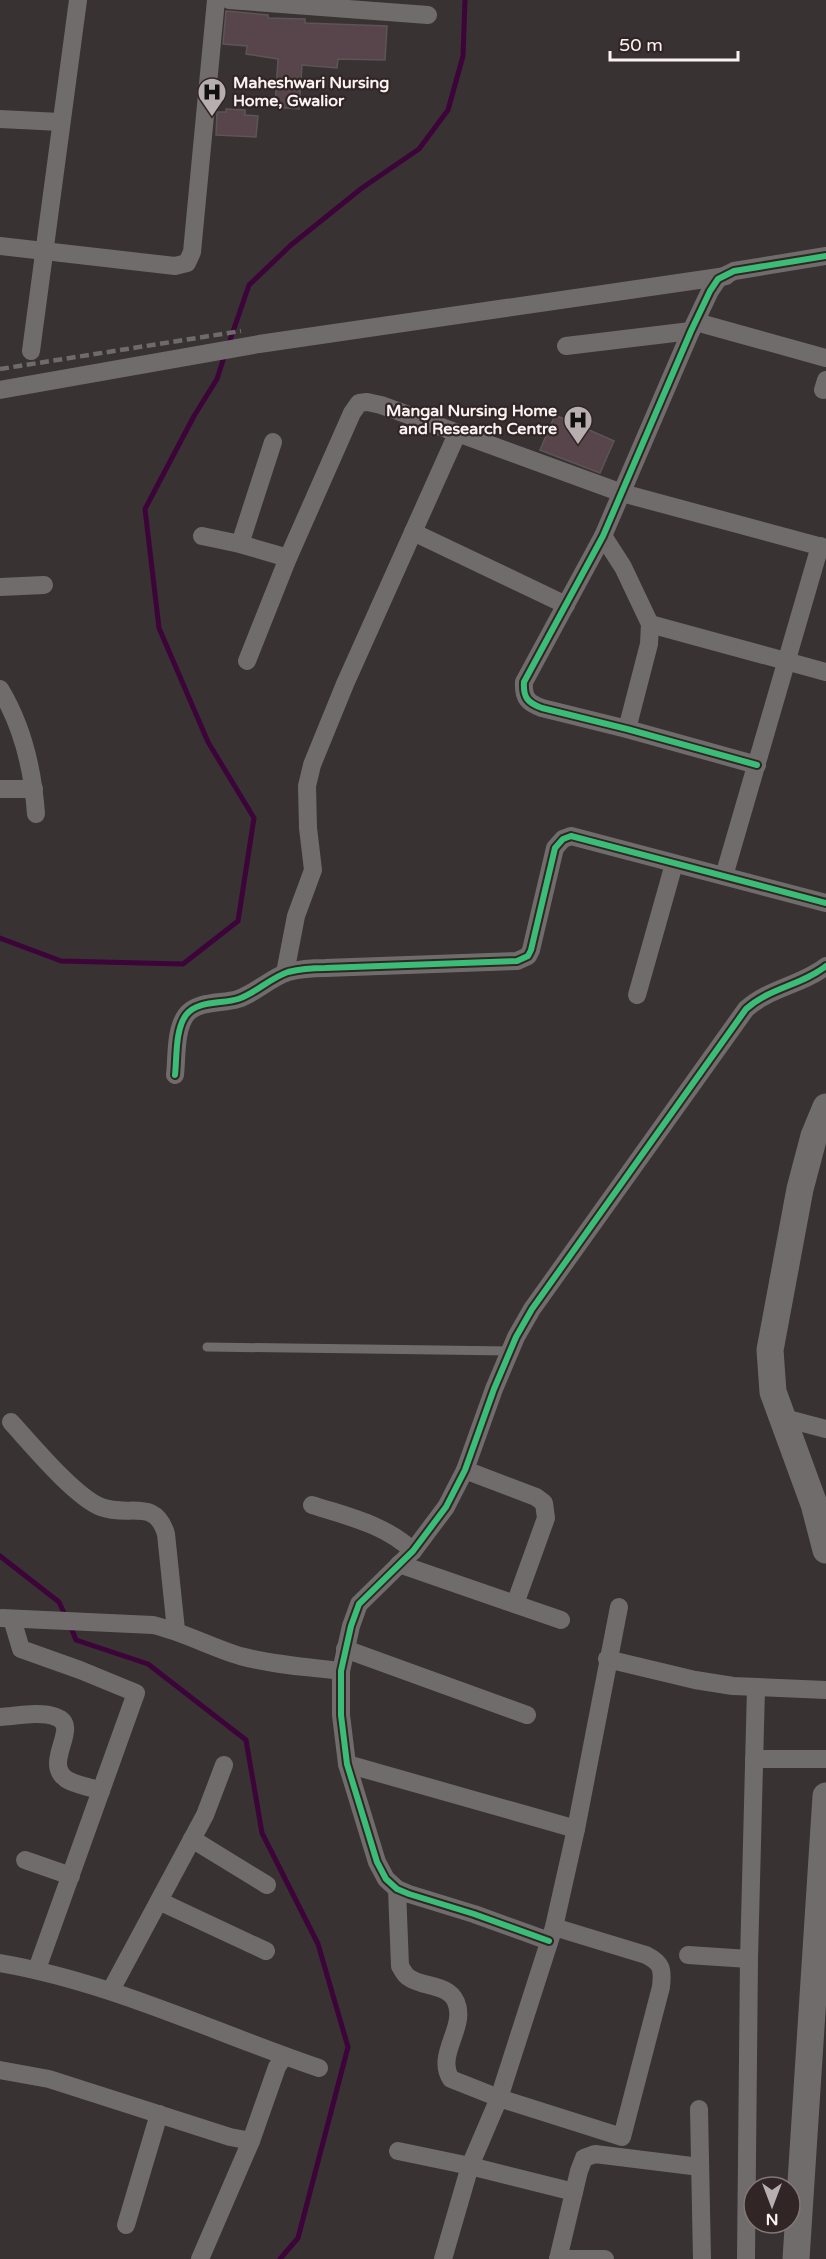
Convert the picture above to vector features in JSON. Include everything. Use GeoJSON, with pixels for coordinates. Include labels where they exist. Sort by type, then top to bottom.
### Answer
{"type":"FeatureCollection","features":[{"type":"Feature","properties":{"kind":"main road"},"geometry":{"type":"LineString","coordinates":[[824,1116],[800,1189],[770,1350],[773,1392],[814,1504],[826,1550]]}},
{"type":"Feature","properties":{"kind":"main road"},"geometry":{"type":"LineString","coordinates":[[784,1418],[783,1338],[810,1199],[826,1148]]}},
{"type":"Feature","properties":{"kind":"main road"},"geometry":{"type":"LineString","coordinates":[[796,2259],[820,1999],[822,1939],[820,1878],[826,1796]]}},
{"type":"Feature","properties":{"kind":"street"},"geometry":{"type":"LineString","coordinates":[[31,351],[78,0]]}},
{"type":"Feature","properties":{"kind":"street"},"geometry":{"type":"LineString","coordinates":[[0,246],[43,249],[175,266],[187,263],[192,252],[216,0]]}},
{"type":"Feature","properties":{"kind":"street"},"geometry":{"type":"LineString","coordinates":[[229,0],[428,15]]}},
{"type":"Feature","properties":{"kind":"street"},"geometry":{"type":"LineString","coordinates":[[0,119],[60,122]]}},
{"type":"Feature","properties":{"kind":"street"},"geometry":{"type":"LineString","coordinates":[[757,765],[542,708],[530,703],[524,694],[524,682],[603,536],[694,326],[718,279],[734,271],[826,256]]}},
{"type":"Feature","properties":{"kind":"street"},"geometry":{"type":"LineString","coordinates":[[0,390],[259,344],[726,276]]}},
{"type":"Feature","properties":{"kind":"street"},"geometry":{"type":"LineString","coordinates":[[566,346],[694,326],[826,358]]}},
{"type":"Feature","properties":{"kind":"street"},"geometry":{"type":"LineString","coordinates":[[247,661],[288,558],[352,413],[359,403],[368,402],[381,405],[622,493],[823,547],[724,876]]}},
{"type":"Feature","properties":{"kind":"street"},"geometry":{"type":"LineString","coordinates":[[285,973],[296,916],[313,870],[308,828],[307,786],[312,765],[345,684],[457,434]]}},
{"type":"Feature","properties":{"kind":"street"},"geometry":{"type":"LineString","coordinates":[[240,544],[273,442]]}},
{"type":"Feature","properties":{"kind":"street"},"geometry":{"type":"LineString","coordinates":[[413,532],[566,605]]}},
{"type":"Feature","properties":{"kind":"street"},"geometry":{"type":"LineString","coordinates":[[202,536],[288,558]]}},
{"type":"Feature","properties":{"kind":"street"},"geometry":{"type":"LineString","coordinates":[[603,536],[623,567],[650,624],[649,644],[627,729]]}},
{"type":"Feature","properties":{"kind":"street"},"geometry":{"type":"LineString","coordinates":[[0,587],[44,585]]}},
{"type":"Feature","properties":{"kind":"street"},"geometry":{"type":"LineString","coordinates":[[650,624],[826,672]]}},
{"type":"Feature","properties":{"kind":"street"},"geometry":{"type":"LineString","coordinates":[[0,689],[9,704],[27,751],[36,814]]}},
{"type":"Feature","properties":{"kind":"street"},"geometry":{"type":"LineString","coordinates":[[0,789],[34,789]]}},
{"type":"Feature","properties":{"kind":"street"},"geometry":{"type":"LineString","coordinates":[[175,1075],[181,1026],[187,1014],[194,1008],[237,999],[252,993],[285,973],[299,969],[517,961],[528,956],[555,848],[562,839],[571,836],[826,903]]}},
{"type":"Feature","properties":{"kind":"street"},"geometry":{"type":"LineString","coordinates":[[637,995],[674,864]]}},
{"type":"Feature","properties":{"kind":"street"},"geometry":{"type":"LineString","coordinates":[[618,2157],[661,1987],[663,1971],[659,1962],[646,1955],[551,1934],[397,1889],[386,1879],[377,1862],[347,1764],[341,1715],[341,1671],[345,1649],[359,1604],[413,1551],[446,1507],[465,1470],[510,1351],[532,1309],[746,1009],[757,999],[798,983],[826,966]]}},
{"type":"Feature","properties":{"kind":"street"},"geometry":{"type":"LineString","coordinates":[[784,1418],[826,1429]]}},
{"type":"Feature","properties":{"kind":"street"},"geometry":{"type":"LineString","coordinates":[[10,1422],[89,1502],[115,1511],[157,1514],[166,1534],[176,1630]]}},
{"type":"Feature","properties":{"kind":"street"},"geometry":{"type":"LineString","coordinates":[[465,1470],[536,1497],[544,1503],[546,1518],[515,1604]]}},
{"type":"Feature","properties":{"kind":"street"},"geometry":{"type":"LineString","coordinates":[[312,1505],[387,1530],[413,1551]]}},
{"type":"Feature","properties":{"kind":"street"},"geometry":{"type":"LineString","coordinates":[[399,1564],[561,1620]]}},
{"type":"Feature","properties":{"kind":"street"},"geometry":{"type":"LineString","coordinates":[[443,2259],[470,2166],[499,2098],[551,1934],[576,1829],[619,1607]]}},
{"type":"Feature","properties":{"kind":"street"},"geometry":{"type":"LineString","coordinates":[[37,1970],[136,1693],[21,1649],[6,1619],[153,1625],[176,1630],[238,1655],[262,1661],[341,1671]]}},
{"type":"Feature","properties":{"kind":"street"},"geometry":{"type":"LineString","coordinates":[[345,1649],[527,1715]]}},
{"type":"Feature","properties":{"kind":"street"},"geometry":{"type":"LineString","coordinates":[[608,1659],[695,1680],[756,1688],[826,1690]]}},
{"type":"Feature","properties":{"kind":"street"},"geometry":{"type":"LineString","coordinates":[[746,2259],[749,1959],[756,1688]]}},
{"type":"Feature","properties":{"kind":"street"},"geometry":{"type":"LineString","coordinates":[[0,1717],[47,1715],[58,1717],[64,1722],[66,1730],[58,1758],[61,1774],[67,1780],[101,1791]]}},
{"type":"Feature","properties":{"kind":"street"},"geometry":{"type":"LineString","coordinates":[[754,1759],[826,1759]]}},
{"type":"Feature","properties":{"kind":"street"},"geometry":{"type":"LineString","coordinates":[[347,1764],[576,1829]]}},
{"type":"Feature","properties":{"kind":"street"},"geometry":{"type":"LineString","coordinates":[[111,1990],[213,1798],[224,1765]]}},
{"type":"Feature","properties":{"kind":"street"},"geometry":{"type":"LineString","coordinates":[[192,1839],[267,1885]]}},
{"type":"Feature","properties":{"kind":"street"},"geometry":{"type":"LineString","coordinates":[[26,1860],[71,1876]]}},
{"type":"Feature","properties":{"kind":"street"},"geometry":{"type":"LineString","coordinates":[[397,1889],[400,1966],[406,1976],[452,1995],[458,2005],[458,2018],[445,2063],[451,2079],[499,2098],[622,2137]]}},
{"type":"Feature","properties":{"kind":"street"},"geometry":{"type":"LineString","coordinates":[[159,1901],[266,1951]]}},
{"type":"Feature","properties":{"kind":"street"},"geometry":{"type":"LineString","coordinates":[[688,1955],[749,1959]]}},
{"type":"Feature","properties":{"kind":"street"},"geometry":{"type":"LineString","coordinates":[[0,1963],[37,1970],[111,1990],[319,2068]]}},
{"type":"Feature","properties":{"kind":"street"},"geometry":{"type":"LineString","coordinates":[[200,2259],[251,2141],[277,2067],[284,2056]]}},
{"type":"Feature","properties":{"kind":"street"},"geometry":{"type":"LineString","coordinates":[[0,2070],[49,2079],[230,2137],[251,2141]]}},
{"type":"Feature","properties":{"kind":"street"},"geometry":{"type":"LineString","coordinates":[[699,2109],[702,2259]]}},
{"type":"Feature","properties":{"kind":"street"},"geometry":{"type":"LineString","coordinates":[[126,2225],[159,2114]]}},
{"type":"Feature","properties":{"kind":"street"},"geometry":{"type":"LineString","coordinates":[[398,2151],[574,2192]]}},
{"type":"Feature","properties":{"kind":"street"},"geometry":{"type":"LineString","coordinates":[[605,2259],[558,2259],[584,2158],[595,2154],[700,2167]]}},
{"type":"Feature","properties":{"kind":"lane"},"geometry":{"type":"LineString","coordinates":[[207,1347],[510,1351]]}},
{"type":"Feature","properties":{"kind":"building"},"geometry":{"type":"Polygon","coordinates":[[[226,11],[268,15],[268,18],[305,19],[305,23],[387,26],[385,60],[338,59],[337,68],[302,65],[299,109],[275,107],[278,59],[246,54],[247,46],[223,44],[226,11]]]}},
{"type":"Feature","properties":{"kind":"building"},"geometry":{"type":"Polygon","coordinates":[[[226,109],[245,110],[245,115],[258,116],[256,137],[216,135],[217,112],[226,112],[226,109]]]}},
{"type":"Feature","properties":{"kind":"building"},"geometry":{"type":"Polygon","coordinates":[[[555,415],[614,441],[600,473],[540,450],[555,415]]]}},
{"type":"Feature","properties":{"kind":"waterway"},"geometry":{"type":"LineString","coordinates":[[228,346],[249,285],[291,245],[362,188],[419,149],[448,110],[463,56],[465,0]]}},
{"type":"Feature","properties":{"kind":"waterway"},"geometry":{"type":"LineString","coordinates":[[0,938],[61,961],[183,964],[238,921],[254,818],[208,742],[159,628],[145,509],[194,416],[217,379],[225,354]]}},
{"type":"Feature","properties":{"kind":"waterway"},"geometry":{"type":"LineString","coordinates":[[0,1556],[59,1602],[66,1617]]}},
{"type":"Feature","properties":{"kind":"waterway"},"geometry":{"type":"LineString","coordinates":[[70,1625],[76,1640],[148,1664],[246,1740],[262,1833],[318,1944],[348,2047],[298,2238],[280,2259]]}},
{"type":"Feature","properties":{"kind":"railway"},"geometry":{"type":"LineString","coordinates":[[0,369],[241,331]]}},
{"type":"Feature","properties":{"kind":"cycle path"},"geometry":{"type":"LineString","coordinates":[[757,765],[542,708],[527,699],[524,682],[603,536],[691,331],[718,279],[734,271],[826,256]]}},
{"type":"Feature","properties":{"kind":"cycle path"},"geometry":{"type":"LineString","coordinates":[[175,1075],[180,1028],[182,1021],[191,1010],[203,1005],[238,999],[288,972],[315,968],[517,961],[528,956],[555,848],[563,839],[571,836],[826,903]]}},
{"type":"Feature","properties":{"kind":"cycle path"},"geometry":{"type":"LineString","coordinates":[[549,1941],[409,1894],[397,1889],[386,1879],[377,1862],[347,1764],[341,1715],[341,1671],[351,1626],[359,1604],[413,1551],[446,1507],[465,1470],[494,1389],[516,1337],[532,1309],[746,1009],[765,996],[807,978],[826,966]]}},
{"type":"Feature","properties":{"kind":"place","name":"Maheshwari Nursing Home, Gwalior"},"geometry":{"type":"Point","coordinates":[212,118]}},
{"type":"Feature","properties":{"kind":"place","name":"Mangal Nursing Home and Research Centre"},"geometry":{"type":"Point","coordinates":[578,446]}}]}
